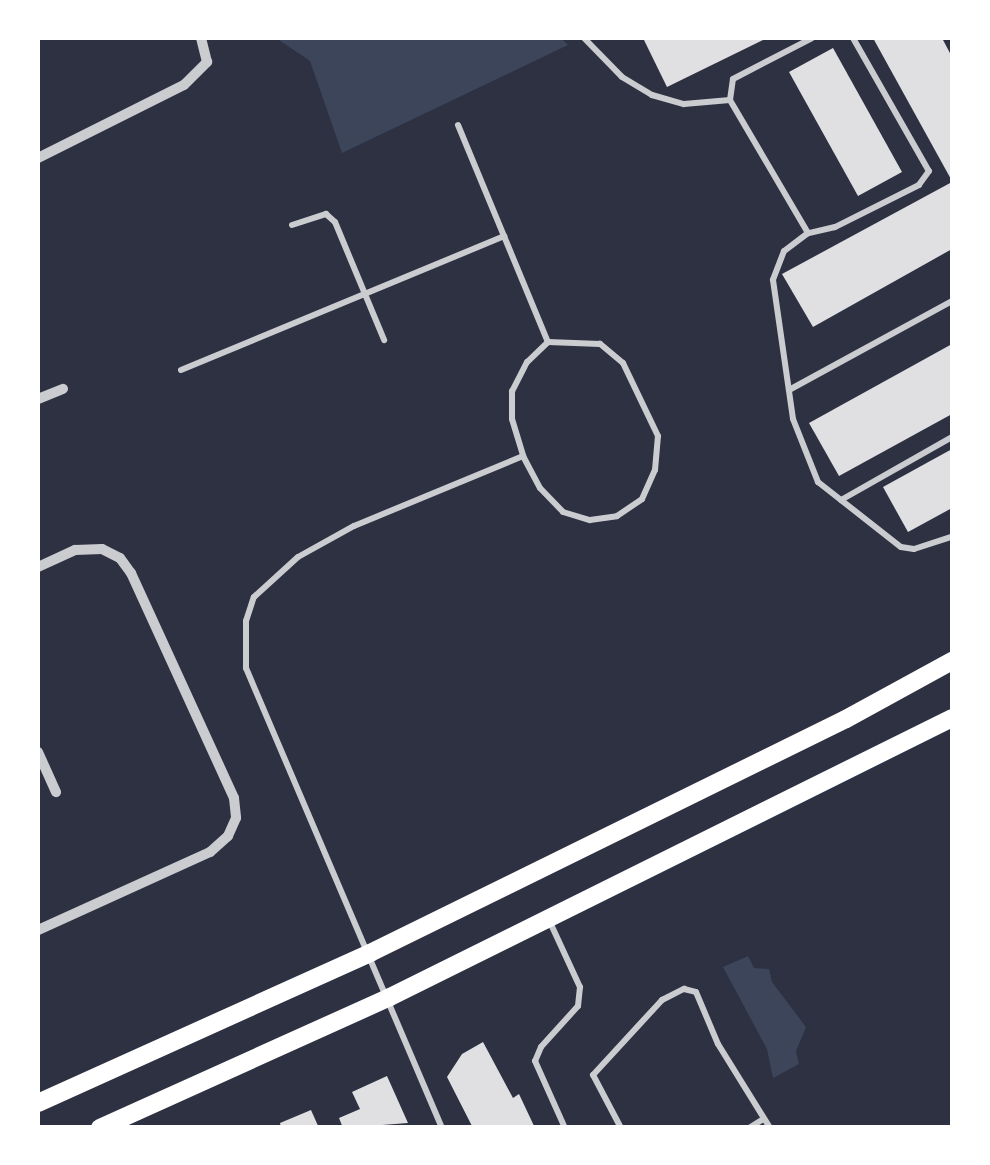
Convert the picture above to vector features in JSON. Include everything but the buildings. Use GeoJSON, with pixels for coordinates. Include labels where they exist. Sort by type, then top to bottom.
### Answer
{"type":"FeatureCollection","features":[{"type":"Feature","properties":{"kind":"main road"},"geometry":{"type":"LineString","coordinates":[[38,1103],[370,953],[846,719],[952,660]]}},
{"type":"Feature","properties":{"kind":"main road"},"geometry":{"type":"LineString","coordinates":[[100,1128],[390,997],[952,718]]}},
{"type":"Feature","properties":{"kind":"street"},"geometry":{"type":"LineString","coordinates":[[38,158],[184,85],[207,62],[200,38]]}},
{"type":"Feature","properties":{"kind":"street"},"geometry":{"type":"LineString","coordinates":[[38,400],[63,388]]}},
{"type":"Feature","properties":{"kind":"street"},"geometry":{"type":"LineString","coordinates":[[38,566],[75,550],[102,549],[120,558],[131,573],[234,798],[236,818],[228,836],[210,852],[38,930]]}},
{"type":"Feature","properties":{"kind":"street"},"geometry":{"type":"LineString","coordinates":[[38,752],[56,792]]}},
{"type":"Feature","properties":{"kind":"lane"},"geometry":{"type":"LineString","coordinates":[[584,38],[622,77],[652,95],[684,104],[730,100]]}},
{"type":"Feature","properties":{"kind":"lane"},"geometry":{"type":"LineString","coordinates":[[808,234],[730,100],[733,79],[812,38]]}},
{"type":"Feature","properties":{"kind":"lane"},"geometry":{"type":"LineString","coordinates":[[853,38],[929,171],[920,185],[835,227],[808,234],[784,250],[773,280],[789,390],[808,466],[818,482],[901,547],[914,549],[952,536]]}},
{"type":"Feature","properties":{"kind":"lane"},"geometry":{"type":"LineString","coordinates":[[458,125],[548,342]]}},
{"type":"Feature","properties":{"kind":"lane"},"geometry":{"type":"LineString","coordinates":[[292,225],[326,214],[335,222],[384,340]]}},
{"type":"Feature","properties":{"kind":"lane"},"geometry":{"type":"LineString","coordinates":[[181,370],[504,236]]}},
{"type":"Feature","properties":{"kind":"lane"},"geometry":{"type":"LineString","coordinates":[[789,390],[952,300]]}},
{"type":"Feature","properties":{"kind":"lane"},"geometry":{"type":"LineString","coordinates":[[548,342],[600,344],[623,363],[658,436],[654,470],[642,499],[616,516],[590,520],[563,512],[540,488],[522,456],[512,419],[512,390],[527,362],[548,342]]}},
{"type":"Feature","properties":{"kind":"lane"},"geometry":{"type":"LineString","coordinates":[[841,500],[952,437]]}},
{"type":"Feature","properties":{"kind":"lane"},"geometry":{"type":"LineString","coordinates":[[442,1128],[390,997],[246,668],[246,621],[254,596],[298,557],[354,526],[522,456]]}},
{"type":"Feature","properties":{"kind":"lane"},"geometry":{"type":"LineString","coordinates":[[548,918],[580,987],[578,1006],[541,1047],[535,1061],[565,1128]]}},
{"type":"Feature","properties":{"kind":"lane"},"geometry":{"type":"LineString","coordinates":[[622,1128],[593,1076],[662,1000],[684,989],[696,992],[718,1044],[770,1128]]}},
{"type":"Feature","properties":{"kind":"lane"},"geometry":{"type":"LineString","coordinates":[[749,1128],[762,1120]]}},
{"type":"Feature","properties":{"kind":"shaded area"},"geometry":{"type":"Polygon","coordinates":[[[276,38],[561,38],[568,45],[342,153],[310,61],[276,38]]]}},
{"type":"Feature","properties":{"kind":"shaded area"},"geometry":{"type":"Polygon","coordinates":[[[748,956],[754,968],[769,969],[772,982],[806,1027],[796,1051],[799,1064],[773,1078],[767,1049],[723,967],[748,956]]]}}]}
